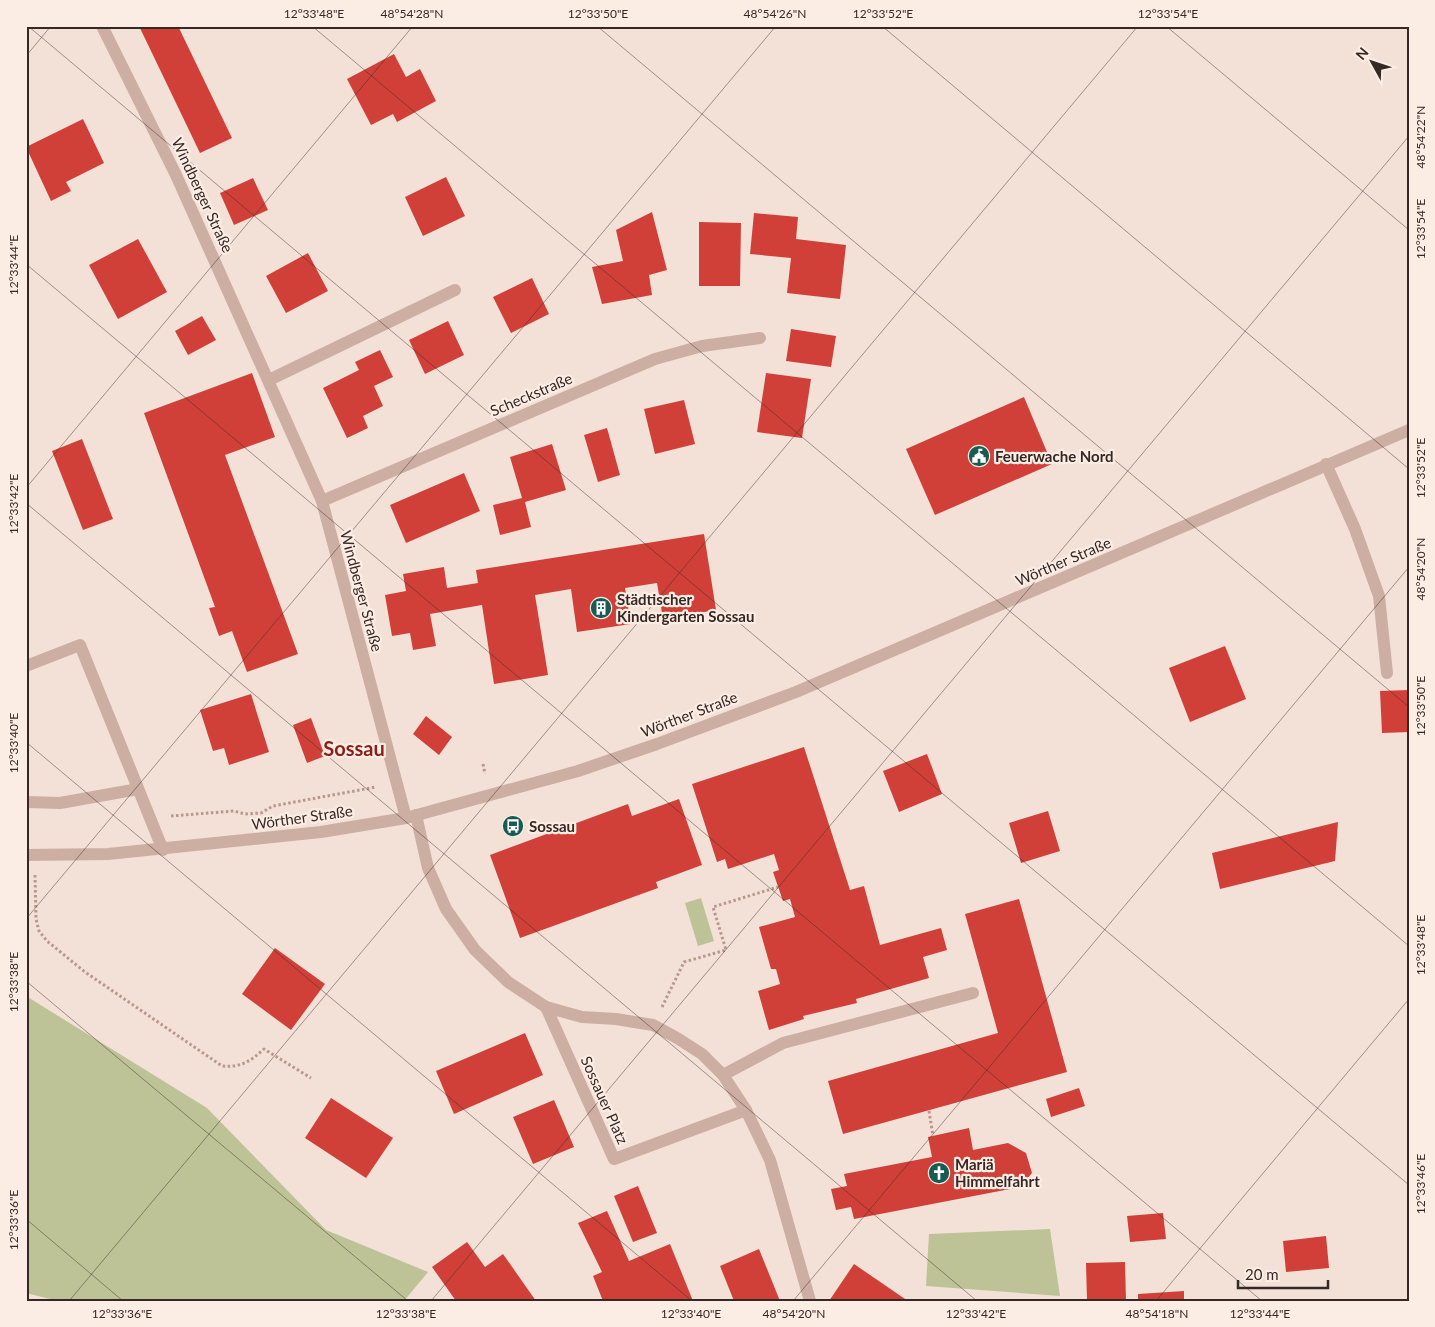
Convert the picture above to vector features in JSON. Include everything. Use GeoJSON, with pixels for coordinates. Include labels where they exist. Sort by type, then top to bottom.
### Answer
{"type":"FeatureCollection","features":[{"type":"Feature","properties":{"kind":"street","name":"Windberger Straße"},"geometry":{"type":"LineString","coordinates":[[102,26],[176,175],[322,501],[396,782],[411,817]]}},
{"type":"Feature","properties":{"kind":"street"},"geometry":{"type":"LineString","coordinates":[[269,380],[455,290]]}},
{"type":"Feature","properties":{"kind":"street","name":"Scheckstraße"},"geometry":{"type":"LineString","coordinates":[[322,501],[655,359],[702,346],[760,338]]}},
{"type":"Feature","properties":{"kind":"street","name":"Wörther Straße"},"geometry":{"type":"LineString","coordinates":[[31,855],[108,854],[163,850],[321,832],[411,817],[587,768],[796,692],[1409,430]]}},
{"type":"Feature","properties":{"kind":"street"},"geometry":{"type":"LineString","coordinates":[[1326,464],[1355,529],[1379,596],[1387,673]]}},
{"type":"Feature","properties":{"kind":"street"},"geometry":{"type":"LineString","coordinates":[[26,666],[80,645],[163,850]]}},
{"type":"Feature","properties":{"kind":"street"},"geometry":{"type":"LineString","coordinates":[[26,802],[60,803],[138,789]]}},
{"type":"Feature","properties":{"kind":"street"},"geometry":{"type":"LineString","coordinates":[[411,817],[428,868],[446,909],[475,950],[508,982],[546,1007],[582,1016],[653,1025],[702,1054],[723,1075],[746,1110],[770,1160],[810,1301]]}},
{"type":"Feature","properties":{"kind":"street"},"geometry":{"type":"LineString","coordinates":[[723,1075],[783,1043],[973,993]]}},
{"type":"Feature","properties":{"kind":"street","name":"Sossauer Platz"},"geometry":{"type":"LineString","coordinates":[[546,1007],[614,1159],[746,1110]]}},
{"type":"Feature","properties":{"kind":"path"},"geometry":{"type":"LineString","coordinates":[[149,817],[234,811],[245,814],[261,813],[273,806],[396,782]]}},
{"type":"Feature","properties":{"kind":"path"},"geometry":{"type":"LineString","coordinates":[[31,855],[36,919],[39,931],[47,941],[85,972],[222,1066],[242,1065],[264,1049],[311,1078]]}},
{"type":"Feature","properties":{"kind":"path"},"geometry":{"type":"LineString","coordinates":[[653,1025],[684,962],[726,950],[713,906],[778,887]]}},
{"type":"Feature","properties":{"kind":"path"},"geometry":{"type":"LineString","coordinates":[[928,1111],[933,1136]]}},
{"type":"Feature","properties":{"kind":"green space"},"geometry":{"type":"Polygon","coordinates":[[[701,898],[714,941],[698,946],[685,903],[701,898]]]}},
{"type":"Feature","properties":{"kind":"green space"},"geometry":{"type":"Polygon","coordinates":[[[26,996],[207,1108],[326,1230],[428,1272],[404,1301],[58,1301],[26,1293],[26,996]]]}},
{"type":"Feature","properties":{"kind":"green space"},"geometry":{"type":"Polygon","coordinates":[[[1050,1229],[1060,1296],[926,1286],[929,1234],[1050,1229]]]}},
{"type":"Feature","properties":{"kind":"building"},"geometry":{"type":"Polygon","coordinates":[[[139,26],[178,26],[232,138],[200,153],[139,26]]]}},
{"type":"Feature","properties":{"kind":"building"},"geometry":{"type":"Polygon","coordinates":[[[394,54],[406,77],[420,69],[436,101],[397,122],[393,114],[371,125],[347,79],[394,54]]]}},
{"type":"Feature","properties":{"kind":"building"},"geometry":{"type":"Polygon","coordinates":[[[83,119],[104,163],[66,182],[71,191],[51,201],[26,147],[83,119]]]}},
{"type":"Feature","properties":{"kind":"building"},"geometry":{"type":"Polygon","coordinates":[[[446,177],[465,216],[423,236],[405,197],[446,177]]]}},
{"type":"Feature","properties":{"kind":"building"},"geometry":{"type":"Polygon","coordinates":[[[253,178],[268,210],[234,225],[220,193],[253,178]]]}},
{"type":"Feature","properties":{"kind":"building"},"geometry":{"type":"Polygon","coordinates":[[[652,212],[667,270],[649,275],[652,295],[602,304],[592,267],[623,261],[616,230],[652,212]]]}},
{"type":"Feature","properties":{"kind":"building"},"geometry":{"type":"Polygon","coordinates":[[[754,213],[798,217],[796,239],[846,245],[840,299],[787,293],[791,258],[750,254],[754,213]]]}},
{"type":"Feature","properties":{"kind":"building"},"geometry":{"type":"Polygon","coordinates":[[[699,222],[741,223],[740,286],[699,286],[699,222]]]}},
{"type":"Feature","properties":{"kind":"building"},"geometry":{"type":"Polygon","coordinates":[[[138,239],[167,292],[118,319],[89,265],[138,239]]]}},
{"type":"Feature","properties":{"kind":"building"},"geometry":{"type":"Polygon","coordinates":[[[308,253],[328,291],[286,313],[266,276],[308,253]]]}},
{"type":"Feature","properties":{"kind":"building"},"geometry":{"type":"Polygon","coordinates":[[[532,278],[549,314],[511,333],[493,297],[532,278]]]}},
{"type":"Feature","properties":{"kind":"building"},"geometry":{"type":"Polygon","coordinates":[[[202,316],[216,340],[188,355],[175,331],[202,316]]]}},
{"type":"Feature","properties":{"kind":"building"},"geometry":{"type":"Polygon","coordinates":[[[448,321],[464,355],[425,374],[409,340],[448,321]]]}},
{"type":"Feature","properties":{"kind":"building"},"geometry":{"type":"Polygon","coordinates":[[[791,329],[836,336],[831,367],[786,361],[791,329]]]}},
{"type":"Feature","properties":{"kind":"building"},"geometry":{"type":"Polygon","coordinates":[[[380,350],[393,377],[374,386],[383,406],[363,416],[368,428],[347,438],[323,388],[359,370],[355,362],[380,350]]]}},
{"type":"Feature","properties":{"kind":"building"},"geometry":{"type":"Polygon","coordinates":[[[252,373],[275,437],[225,455],[298,654],[247,672],[232,631],[219,636],[209,608],[215,607],[144,413],[252,373]]]}},
{"type":"Feature","properties":{"kind":"building"},"geometry":{"type":"Polygon","coordinates":[[[766,373],[811,379],[802,438],[757,432],[766,373]]]}},
{"type":"Feature","properties":{"kind":"building","name":"Feuerwache Nord"},"geometry":{"type":"Polygon","coordinates":[[[1024,397],[1052,464],[935,515],[906,449],[1024,397]]]}},
{"type":"Feature","properties":{"kind":"building"},"geometry":{"type":"Polygon","coordinates":[[[684,400],[695,444],[655,454],[644,409],[684,400]]]}},
{"type":"Feature","properties":{"kind":"building"},"geometry":{"type":"Polygon","coordinates":[[[607,428],[620,475],[598,482],[584,435],[607,428]]]}},
{"type":"Feature","properties":{"kind":"building"},"geometry":{"type":"Polygon","coordinates":[[[82,439],[113,519],[83,530],[52,451],[82,439]]]}},
{"type":"Feature","properties":{"kind":"building"},"geometry":{"type":"Polygon","coordinates":[[[552,444],[566,490],[525,502],[531,527],[500,535],[493,505],[522,498],[510,457],[552,444]]]}},
{"type":"Feature","properties":{"kind":"building"},"geometry":{"type":"Polygon","coordinates":[[[464,473],[480,511],[406,543],[390,505],[464,473]]]}},
{"type":"Feature","properties":{"kind":"building","name":"Städtischer Kindergarten Sossau"},"geometry":{"type":"Polygon","coordinates":[[[704,534],[716,610],[663,619],[657,583],[625,588],[631,624],[577,632],[571,589],[535,595],[548,675],[494,684],[482,605],[430,614],[436,646],[413,650],[410,633],[392,636],[385,595],[406,591],[403,574],[444,567],[447,588],[478,583],[476,570],[704,534]]]}},
{"type":"Feature","properties":{"kind":"building"},"geometry":{"type":"Polygon","coordinates":[[[1225,646],[1246,699],[1190,722],[1169,668],[1225,646]]]}},
{"type":"Feature","properties":{"kind":"building"},"geometry":{"type":"Polygon","coordinates":[[[1409,690],[1409,732],[1382,733],[1380,691],[1409,690]]]}},
{"type":"Feature","properties":{"kind":"building"},"geometry":{"type":"Polygon","coordinates":[[[251,694],[269,752],[229,765],[224,748],[213,751],[200,710],[251,694]]]}},
{"type":"Feature","properties":{"kind":"building"},"geometry":{"type":"Polygon","coordinates":[[[426,716],[452,737],[439,755],[413,734],[426,716]]]}},
{"type":"Feature","properties":{"kind":"building"},"geometry":{"type":"Polygon","coordinates":[[[311,718],[325,756],[307,763],[293,725],[311,718]]]}},
{"type":"Feature","properties":{"kind":"building"},"geometry":{"type":"Polygon","coordinates":[[[804,747],[850,890],[864,886],[880,945],[941,928],[947,950],[923,957],[929,978],[856,999],[857,1003],[803,1016],[804,1019],[769,1030],[758,991],[780,984],[776,969],[771,969],[759,927],[795,917],[790,899],[783,901],[773,872],[779,870],[774,854],[728,869],[725,859],[717,862],[692,784],[804,747]]]}},
{"type":"Feature","properties":{"kind":"building"},"geometry":{"type":"Polygon","coordinates":[[[927,754],[942,794],[899,812],[883,771],[927,754]]]}},
{"type":"Feature","properties":{"kind":"building"},"geometry":{"type":"Polygon","coordinates":[[[679,799],[702,865],[656,882],[658,888],[520,938],[490,855],[628,804],[632,816],[679,799]]]}},
{"type":"Feature","properties":{"kind":"building"},"geometry":{"type":"Polygon","coordinates":[[[1048,811],[1060,851],[1021,863],[1009,823],[1048,811]]]}},
{"type":"Feature","properties":{"kind":"building"},"geometry":{"type":"Polygon","coordinates":[[[1338,822],[1335,861],[1220,889],[1212,853],[1338,822]]]}},
{"type":"Feature","properties":{"kind":"building"},"geometry":{"type":"Polygon","coordinates":[[[1019,899],[1067,1072],[843,1134],[828,1081],[998,1033],[965,914],[1019,899]]]}},
{"type":"Feature","properties":{"kind":"building"},"geometry":{"type":"Polygon","coordinates":[[[275,948],[325,984],[291,1030],[242,994],[275,948]]]}},
{"type":"Feature","properties":{"kind":"building"},"geometry":{"type":"Polygon","coordinates":[[[525,1033],[543,1075],[454,1114],[436,1071],[525,1033]]]}},
{"type":"Feature","properties":{"kind":"building"},"geometry":{"type":"Polygon","coordinates":[[[1079,1088],[1085,1106],[1051,1117],[1046,1099],[1079,1088]]]}},
{"type":"Feature","properties":{"kind":"building"},"geometry":{"type":"Polygon","coordinates":[[[331,1098],[393,1138],[366,1178],[305,1138],[331,1098]]]}},
{"type":"Feature","properties":{"kind":"building"},"geometry":{"type":"Polygon","coordinates":[[[554,1100],[574,1147],[533,1164],[513,1117],[554,1100]]]}},
{"type":"Feature","properties":{"kind":"building","name":"Mariä Himmelfahrt"},"geometry":{"type":"Polygon","coordinates":[[[969,1128],[973,1150],[1008,1143],[1026,1153],[1032,1173],[1020,1187],[854,1219],[851,1207],[836,1210],[831,1189],[847,1186],[844,1174],[932,1157],[928,1137],[969,1128]]]}},
{"type":"Feature","properties":{"kind":"building"},"geometry":{"type":"Polygon","coordinates":[[[638,1186],[657,1233],[633,1242],[614,1196],[638,1186]]]}},
{"type":"Feature","properties":{"kind":"building"},"geometry":{"type":"Polygon","coordinates":[[[607,1211],[629,1261],[670,1244],[693,1301],[603,1301],[593,1276],[602,1272],[578,1223],[607,1211]]]}},
{"type":"Feature","properties":{"kind":"building"},"geometry":{"type":"Polygon","coordinates":[[[1163,1213],[1166,1239],[1130,1242],[1127,1216],[1163,1213]]]}},
{"type":"Feature","properties":{"kind":"building"},"geometry":{"type":"Polygon","coordinates":[[[1326,1236],[1329,1268],[1286,1272],[1283,1241],[1326,1236]]]}},
{"type":"Feature","properties":{"kind":"building"},"geometry":{"type":"Polygon","coordinates":[[[467,1242],[485,1267],[503,1254],[536,1301],[456,1301],[432,1267],[467,1242]]]}},
{"type":"Feature","properties":{"kind":"building"},"geometry":{"type":"Polygon","coordinates":[[[759,1249],[780,1301],[734,1301],[720,1266],[759,1249]]]}},
{"type":"Feature","properties":{"kind":"building"},"geometry":{"type":"Polygon","coordinates":[[[1125,1262],[1126,1301],[1087,1301],[1086,1263],[1125,1262]]]}},
{"type":"Feature","properties":{"kind":"building"},"geometry":{"type":"Polygon","coordinates":[[[854,1264],[908,1301],[829,1301],[854,1264]]]}},
{"type":"Feature","properties":{"kind":"building"},"geometry":{"type":"Polygon","coordinates":[[[1184,1291],[1184,1301],[1138,1301],[1138,1294],[1184,1291]]]}},
{"type":"Feature","properties":{"kind":"place","name":"Feuerwache Nord"},"geometry":{"type":"Point","coordinates":[979,456]}},
{"type":"Feature","properties":{"kind":"place","name":"Städtischer Kindergarten Sossau"},"geometry":{"type":"Point","coordinates":[601,608]}},
{"type":"Feature","properties":{"kind":"place","name":"Sossau"},"geometry":{"type":"Point","coordinates":[513,826]}},
{"type":"Feature","properties":{"kind":"place","name":"Mariä Himmelfahrt"},"geometry":{"type":"Point","coordinates":[939,1173]}},
{"type":"Feature","properties":{"kind":"district","name":"Sossau"},"geometry":{"type":"Point","coordinates":[354,748]}}]}
